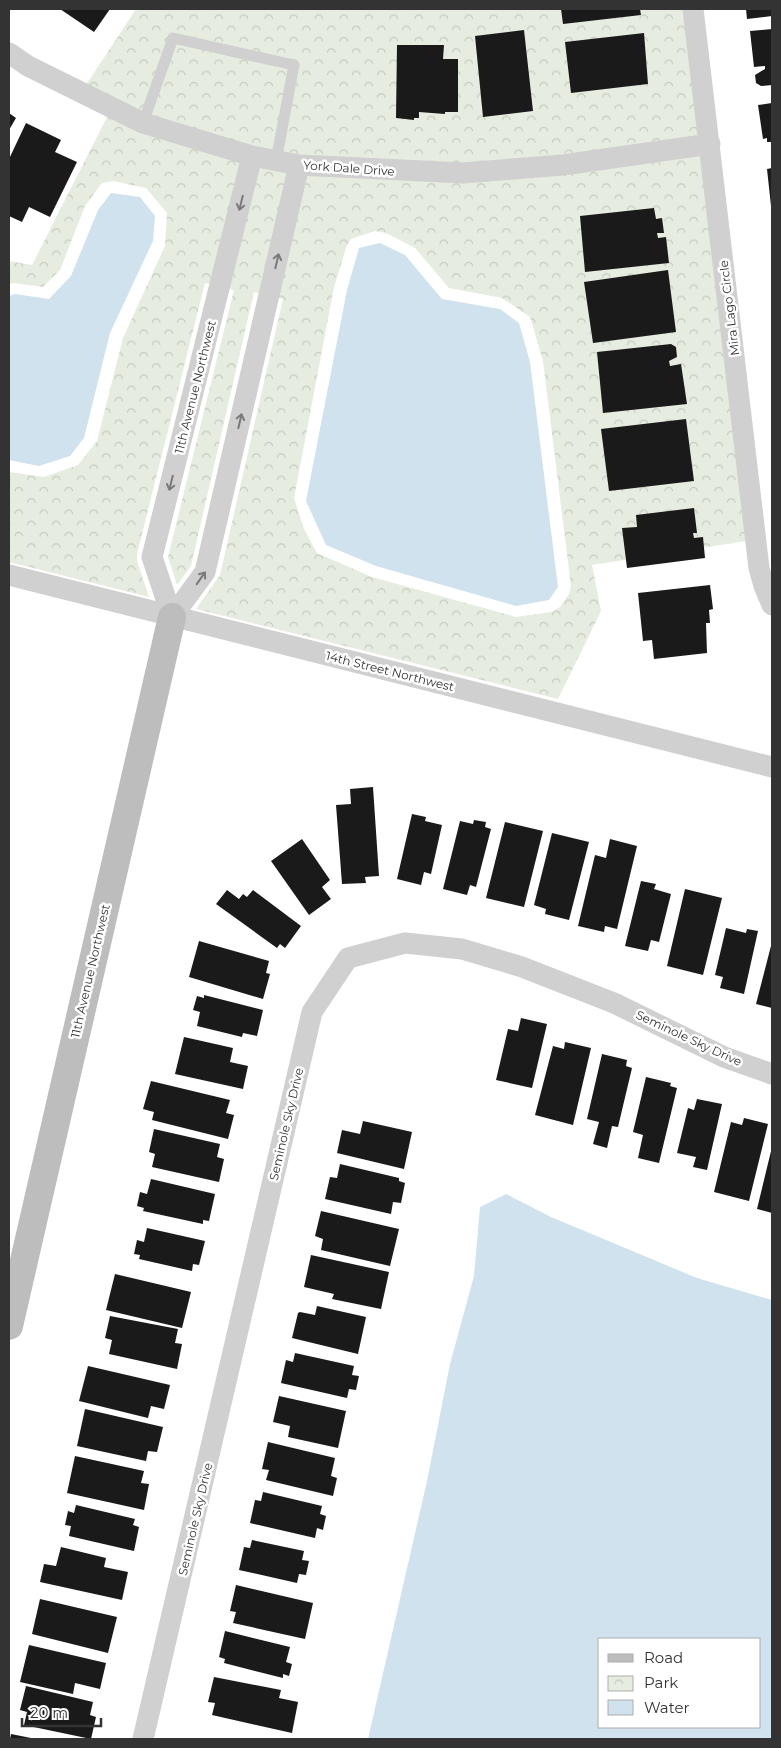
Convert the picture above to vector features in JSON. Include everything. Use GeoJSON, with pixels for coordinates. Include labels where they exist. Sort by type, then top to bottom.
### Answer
{"type":"FeatureCollection","features":[{"type":"Feature","properties":{"kind":"street","name":"Mira Lago Circle"},"geometry":{"type":"LineString","coordinates":[[693,9],[759,568],[772,605]]}},
{"type":"Feature","properties":{"kind":"street","name":"York Dale Drive"},"geometry":{"type":"LineString","coordinates":[[9,53],[28,66],[143,123],[252,156],[299,165],[463,173],[563,165],[710,144]]}},
{"type":"Feature","properties":{"kind":"street","name":"11th Avenue Northwest"},"geometry":{"type":"LineString","coordinates":[[172,616],[152,557],[252,156]]}},
{"type":"Feature","properties":{"kind":"street","name":"11th Avenue Northwest"},"geometry":{"type":"LineString","coordinates":[[9,1326],[172,616],[206,572],[299,165]]}},
{"type":"Feature","properties":{"kind":"street","name":"14th Street Northwest"},"geometry":{"type":"LineString","coordinates":[[9,575],[772,767]]}},
{"type":"Feature","properties":{"kind":"street","name":"Seminole Sky Drive"},"geometry":{"type":"LineString","coordinates":[[143,1739],[312,1012],[348,958],[405,943],[462,949],[522,967],[614,1003],[724,1057],[772,1074]]}},
{"type":"Feature","properties":{"kind":"lane"},"geometry":{"type":"LineString","coordinates":[[143,123],[173,38],[294,66],[276,161]]}},
{"type":"Feature","properties":{"kind":"green space"},"geometry":{"type":"Polygon","coordinates":[[[136,9],[692,9],[752,540],[592,565],[601,611],[558,699],[196,609],[220,575],[283,299],[254,292],[191,566],[177,585],[168,557],[234,290],[205,283],[137,554],[137,561],[149,597],[9,562],[9,472],[44,477],[78,465],[97,441],[123,338],[165,246],[167,213],[146,188],[113,181],[102,183],[85,206],[60,270],[43,287],[9,284],[9,261],[32,265],[109,113],[82,91],[136,9]],[[375,231],[351,239],[347,245],[334,287],[294,498],[304,529],[317,553],[372,577],[516,617],[552,612],[560,607],[569,594],[571,586],[543,361],[530,317],[502,298],[449,288],[415,248],[386,233],[375,231]]]}},
{"type":"Feature","properties":{"kind":"water"},"geometry":{"type":"Polygon","coordinates":[[[111,193],[140,197],[155,216],[153,241],[110,333],[84,438],[70,456],[39,466],[9,460],[9,296],[15,294],[49,299],[71,276],[98,210],[111,193]]]}},
{"type":"Feature","properties":{"kind":"water"},"geometry":{"type":"Polygon","coordinates":[[[380,243],[405,255],[442,299],[500,309],[519,323],[530,362],[558,587],[549,600],[516,606],[376,566],[326,545],[306,501],[347,290],[359,248],[380,243]]]}},
{"type":"Feature","properties":{"kind":"water"},"geometry":{"type":"Polygon","coordinates":[[[506,1194],[551,1217],[697,1278],[772,1300],[772,1739],[368,1739],[427,1481],[450,1364],[474,1276],[480,1207],[506,1194]]]}},
{"type":"Feature","properties":{"kind":"building"},"geometry":{"type":"Polygon","coordinates":[[[60,9],[110,9],[94,32],[60,9]]]}},
{"type":"Feature","properties":{"kind":"building"},"geometry":{"type":"Polygon","coordinates":[[[561,9],[640,9],[641,15],[563,24],[561,9]]]}},
{"type":"Feature","properties":{"kind":"building"},"geometry":{"type":"Polygon","coordinates":[[[746,9],[772,9],[772,16],[747,19],[746,9]]]}},
{"type":"Feature","properties":{"kind":"building"},"geometry":{"type":"Polygon","coordinates":[[[772,29],[772,85],[761,86],[756,83],[755,75],[765,69],[765,66],[754,67],[750,31],[772,29]]]}},
{"type":"Feature","properties":{"kind":"building"},"geometry":{"type":"Polygon","coordinates":[[[524,30],[533,111],[483,117],[475,36],[524,30]]]}},
{"type":"Feature","properties":{"kind":"building"},"geometry":{"type":"Polygon","coordinates":[[[644,33],[648,84],[571,93],[565,42],[644,33]]]}},
{"type":"Feature","properties":{"kind":"building"},"geometry":{"type":"Polygon","coordinates":[[[397,45],[444,45],[443,59],[458,59],[458,112],[445,112],[445,114],[419,112],[419,118],[414,118],[414,120],[396,118],[397,45]]]}},
{"type":"Feature","properties":{"kind":"building"},"geometry":{"type":"Polygon","coordinates":[[[772,103],[772,142],[767,142],[767,138],[763,139],[758,105],[772,103]]]}},
{"type":"Feature","properties":{"kind":"building"},"geometry":{"type":"Polygon","coordinates":[[[9,113],[16,118],[9,130],[9,113]]]}},
{"type":"Feature","properties":{"kind":"building"},"geometry":{"type":"Polygon","coordinates":[[[26,123],[61,140],[55,152],[77,162],[50,217],[29,207],[22,222],[9,216],[9,159],[26,123]]]}},
{"type":"Feature","properties":{"kind":"building"},"geometry":{"type":"Polygon","coordinates":[[[772,168],[772,206],[771,206],[767,169],[772,168]]]}},
{"type":"Feature","properties":{"kind":"building"},"geometry":{"type":"Polygon","coordinates":[[[654,208],[656,219],[662,218],[664,233],[657,233],[658,238],[666,237],[669,263],[585,272],[580,216],[654,208]]]}},
{"type":"Feature","properties":{"kind":"building"},"geometry":{"type":"Polygon","coordinates":[[[668,270],[676,332],[593,343],[584,282],[668,270]]]}},
{"type":"Feature","properties":{"kind":"building"},"geometry":{"type":"Polygon","coordinates":[[[671,344],[676,347],[677,357],[669,361],[670,366],[681,364],[687,404],[603,413],[597,352],[671,344]]]}},
{"type":"Feature","properties":{"kind":"building"},"geometry":{"type":"Polygon","coordinates":[[[686,419],[694,481],[609,491],[601,429],[686,419]]]}},
{"type":"Feature","properties":{"kind":"building"},"geometry":{"type":"Polygon","coordinates":[[[694,508],[697,533],[693,533],[694,538],[703,537],[705,558],[627,568],[622,528],[637,527],[636,515],[694,508]]]}},
{"type":"Feature","properties":{"kind":"building"},"geometry":{"type":"Polygon","coordinates":[[[710,585],[713,609],[709,610],[710,623],[706,623],[707,653],[654,659],[652,640],[643,641],[638,593],[710,585]]]}},
{"type":"Feature","properties":{"kind":"building"},"geometry":{"type":"Polygon","coordinates":[[[373,787],[379,876],[365,877],[366,883],[342,884],[336,805],[351,804],[350,789],[373,787]]]}},
{"type":"Feature","properties":{"kind":"building"},"geometry":{"type":"Polygon","coordinates":[[[412,814],[426,817],[425,821],[442,825],[431,874],[424,872],[421,885],[397,879],[412,814]]]}},
{"type":"Feature","properties":{"kind":"building"},"geometry":{"type":"Polygon","coordinates":[[[474,820],[486,822],[485,827],[491,829],[476,887],[470,885],[467,895],[443,889],[460,821],[473,824],[474,820]]]}},
{"type":"Feature","properties":{"kind":"building"},"geometry":{"type":"Polygon","coordinates":[[[505,822],[543,831],[524,907],[486,898],[505,822]]]}},
{"type":"Feature","properties":{"kind":"building"},"geometry":{"type":"Polygon","coordinates":[[[552,833],[589,842],[569,920],[545,914],[546,909],[534,905],[552,833]]]}},
{"type":"Feature","properties":{"kind":"building"},"geometry":{"type":"Polygon","coordinates":[[[302,839],[330,880],[322,887],[331,899],[309,915],[271,861],[302,839]]]}},
{"type":"Feature","properties":{"kind":"building"},"geometry":{"type":"Polygon","coordinates":[[[610,839],[637,846],[617,929],[605,926],[604,932],[578,926],[595,855],[606,858],[610,839]]]}},
{"type":"Feature","properties":{"kind":"building"},"geometry":{"type":"Polygon","coordinates":[[[641,881],[656,884],[654,889],[671,894],[659,942],[651,940],[648,951],[625,946],[641,881]]]}},
{"type":"Feature","properties":{"kind":"building"},"geometry":{"type":"Polygon","coordinates":[[[685,889],[722,898],[703,975],[667,966],[685,889]]]}},
{"type":"Feature","properties":{"kind":"building"},"geometry":{"type":"Polygon","coordinates":[[[227,890],[239,899],[243,894],[247,897],[253,890],[301,926],[285,948],[280,944],[277,948],[216,904],[227,890]]]}},
{"type":"Feature","properties":{"kind":"building"},"geometry":{"type":"Polygon","coordinates":[[[726,928],[746,933],[747,929],[758,931],[744,994],[720,988],[723,977],[715,975],[726,928]]]}},
{"type":"Feature","properties":{"kind":"building"},"geometry":{"type":"Polygon","coordinates":[[[199,941],[269,961],[266,973],[270,974],[263,999],[189,977],[199,941]]]}},
{"type":"Feature","properties":{"kind":"building"},"geometry":{"type":"Polygon","coordinates":[[[772,942],[772,1008],[756,1004],[772,942]]]}},
{"type":"Feature","properties":{"kind":"building"},"geometry":{"type":"Polygon","coordinates":[[[204,995],[263,1010],[257,1036],[243,1033],[242,1037],[197,1026],[200,1012],[193,1010],[197,996],[204,998],[204,995]]]}},
{"type":"Feature","properties":{"kind":"building"},"geometry":{"type":"Polygon","coordinates":[[[521,1018],[547,1024],[532,1088],[496,1080],[508,1029],[518,1031],[521,1018]]]}},
{"type":"Feature","properties":{"kind":"building"},"geometry":{"type":"Polygon","coordinates":[[[184,1037],[233,1048],[230,1062],[248,1066],[243,1089],[175,1074],[184,1037]]]}},
{"type":"Feature","properties":{"kind":"building"},"geometry":{"type":"Polygon","coordinates":[[[565,1042],[591,1048],[573,1125],[535,1115],[553,1046],[564,1049],[565,1042]]]}},
{"type":"Feature","properties":{"kind":"building"},"geometry":{"type":"Polygon","coordinates":[[[602,1054],[627,1060],[626,1066],[632,1068],[618,1127],[612,1126],[607,1148],[593,1144],[599,1122],[587,1119],[602,1054]]]}},
{"type":"Feature","properties":{"kind":"building"},"geometry":{"type":"Polygon","coordinates":[[[646,1077],[671,1083],[670,1086],[677,1088],[659,1163],[638,1158],[643,1135],[633,1132],[646,1077]]]}},
{"type":"Feature","properties":{"kind":"building"},"geometry":{"type":"Polygon","coordinates":[[[151,1081],[230,1100],[226,1113],[234,1115],[228,1139],[152,1120],[154,1112],[143,1109],[151,1081]]]}},
{"type":"Feature","properties":{"kind":"building"},"geometry":{"type":"Polygon","coordinates":[[[697,1099],[722,1104],[707,1170],[693,1167],[696,1157],[677,1153],[688,1108],[694,1110],[697,1099]]]}},
{"type":"Feature","properties":{"kind":"building"},"geometry":{"type":"Polygon","coordinates":[[[744,1118],[768,1124],[749,1201],[714,1192],[731,1122],[742,1125],[744,1118]]]}},
{"type":"Feature","properties":{"kind":"building"},"geometry":{"type":"Polygon","coordinates":[[[363,1121],[412,1132],[404,1169],[337,1153],[342,1130],[360,1134],[363,1121]]]}},
{"type":"Feature","properties":{"kind":"building"},"geometry":{"type":"Polygon","coordinates":[[[154,1129],[220,1144],[217,1157],[224,1159],[219,1182],[152,1167],[155,1154],[149,1152],[154,1129]]]}},
{"type":"Feature","properties":{"kind":"building"},"geometry":{"type":"Polygon","coordinates":[[[772,1147],[772,1213],[757,1209],[772,1147]]]}},
{"type":"Feature","properties":{"kind":"building"},"geometry":{"type":"Polygon","coordinates":[[[340,1164],[399,1178],[399,1181],[405,1183],[401,1203],[393,1202],[391,1214],[325,1199],[330,1177],[337,1178],[340,1164]]]}},
{"type":"Feature","properties":{"kind":"building"},"geometry":{"type":"Polygon","coordinates":[[[151,1179],[215,1194],[209,1221],[203,1220],[203,1224],[143,1211],[144,1208],[137,1206],[140,1192],[147,1194],[151,1179]]]}},
{"type":"Feature","properties":{"kind":"building"},"geometry":{"type":"Polygon","coordinates":[[[321,1211],[399,1229],[390,1266],[321,1250],[323,1239],[315,1236],[321,1211]]]}},
{"type":"Feature","properties":{"kind":"building"},"geometry":{"type":"Polygon","coordinates":[[[147,1228],[205,1241],[199,1265],[193,1264],[192,1271],[139,1259],[140,1255],[134,1254],[137,1240],[144,1242],[147,1228]]]}},
{"type":"Feature","properties":{"kind":"building"},"geometry":{"type":"Polygon","coordinates":[[[311,1255],[389,1272],[381,1309],[332,1299],[334,1294],[304,1287],[311,1255]]]}},
{"type":"Feature","properties":{"kind":"building"},"geometry":{"type":"Polygon","coordinates":[[[115,1274],[191,1292],[182,1328],[106,1310],[115,1274]]]}},
{"type":"Feature","properties":{"kind":"building"},"geometry":{"type":"Polygon","coordinates":[[[317,1306],[366,1317],[358,1354],[292,1338],[298,1313],[315,1315],[317,1306]]]}},
{"type":"Feature","properties":{"kind":"building"},"geometry":{"type":"Polygon","coordinates":[[[110,1316],[178,1329],[175,1343],[182,1344],[177,1369],[109,1354],[112,1340],[105,1338],[110,1316]]]}},
{"type":"Feature","properties":{"kind":"building"},"geometry":{"type":"Polygon","coordinates":[[[295,1353],[354,1366],[352,1375],[359,1376],[356,1390],[349,1389],[347,1398],[281,1383],[286,1360],[293,1362],[295,1353]]]}},
{"type":"Feature","properties":{"kind":"building"},"geometry":{"type":"Polygon","coordinates":[[[88,1366],[170,1385],[164,1409],[151,1406],[148,1418],[79,1401],[88,1366]]]}},
{"type":"Feature","properties":{"kind":"building"},"geometry":{"type":"Polygon","coordinates":[[[279,1396],[346,1411],[338,1448],[288,1437],[290,1426],[273,1422],[279,1396]]]}},
{"type":"Feature","properties":{"kind":"building"},"geometry":{"type":"Polygon","coordinates":[[[85,1409],[163,1427],[157,1452],[148,1451],[146,1461],[77,1446],[85,1409]]]}},
{"type":"Feature","properties":{"kind":"building"},"geometry":{"type":"Polygon","coordinates":[[[268,1442],[335,1458],[331,1476],[337,1478],[333,1496],[266,1480],[269,1470],[262,1469],[268,1442]]]}},
{"type":"Feature","properties":{"kind":"building"},"geometry":{"type":"Polygon","coordinates":[[[75,1456],[144,1471],[141,1483],[149,1484],[144,1510],[67,1493],[75,1456]]]}},
{"type":"Feature","properties":{"kind":"building"},"geometry":{"type":"Polygon","coordinates":[[[263,1492],[322,1506],[320,1514],[326,1516],[323,1530],[317,1528],[315,1538],[250,1523],[255,1500],[261,1501],[263,1492]]]}},
{"type":"Feature","properties":{"kind":"building"},"geometry":{"type":"Polygon","coordinates":[[[76,1505],[135,1519],[133,1525],[139,1527],[134,1551],[69,1536],[71,1526],[65,1525],[68,1511],[74,1513],[76,1505]]]}},
{"type":"Feature","properties":{"kind":"building"},"geometry":{"type":"Polygon","coordinates":[[[252,1540],[304,1551],[302,1560],[309,1561],[306,1575],[299,1574],[297,1583],[239,1570],[244,1547],[250,1548],[252,1540]]]}},
{"type":"Feature","properties":{"kind":"building"},"geometry":{"type":"Polygon","coordinates":[[[61,1547],[106,1558],[104,1567],[128,1572],[122,1600],[40,1582],[44,1564],[56,1566],[61,1547]]]}},
{"type":"Feature","properties":{"kind":"building"},"geometry":{"type":"Polygon","coordinates":[[[236,1585],[313,1603],[305,1639],[233,1623],[236,1612],[230,1611],[236,1585]]]}},
{"type":"Feature","properties":{"kind":"building"},"geometry":{"type":"Polygon","coordinates":[[[40,1599],[117,1617],[108,1653],[32,1634],[40,1599]]]}},
{"type":"Feature","properties":{"kind":"building"},"geometry":{"type":"Polygon","coordinates":[[[225,1631],[290,1647],[286,1662],[292,1664],[289,1676],[283,1674],[283,1678],[224,1663],[225,1659],[219,1657],[225,1631]]]}},
{"type":"Feature","properties":{"kind":"building"},"geometry":{"type":"Polygon","coordinates":[[[29,1645],[106,1663],[100,1689],[75,1683],[73,1694],[20,1682],[29,1645]]]}},
{"type":"Feature","properties":{"kind":"building"},"geometry":{"type":"Polygon","coordinates":[[[214,1677],[281,1690],[279,1698],[298,1702],[292,1733],[212,1715],[215,1703],[208,1702],[214,1677]]]}},
{"type":"Feature","properties":{"kind":"building"},"geometry":{"type":"Polygon","coordinates":[[[26,1686],[93,1702],[90,1715],[96,1717],[91,1739],[24,1725],[27,1712],[20,1710],[26,1686]]]}},
{"type":"Feature","properties":{"kind":"building"},"geometry":{"type":"Polygon","coordinates":[[[11,1734],[31,1738],[31,1739],[10,1739],[11,1734]]]}}]}
